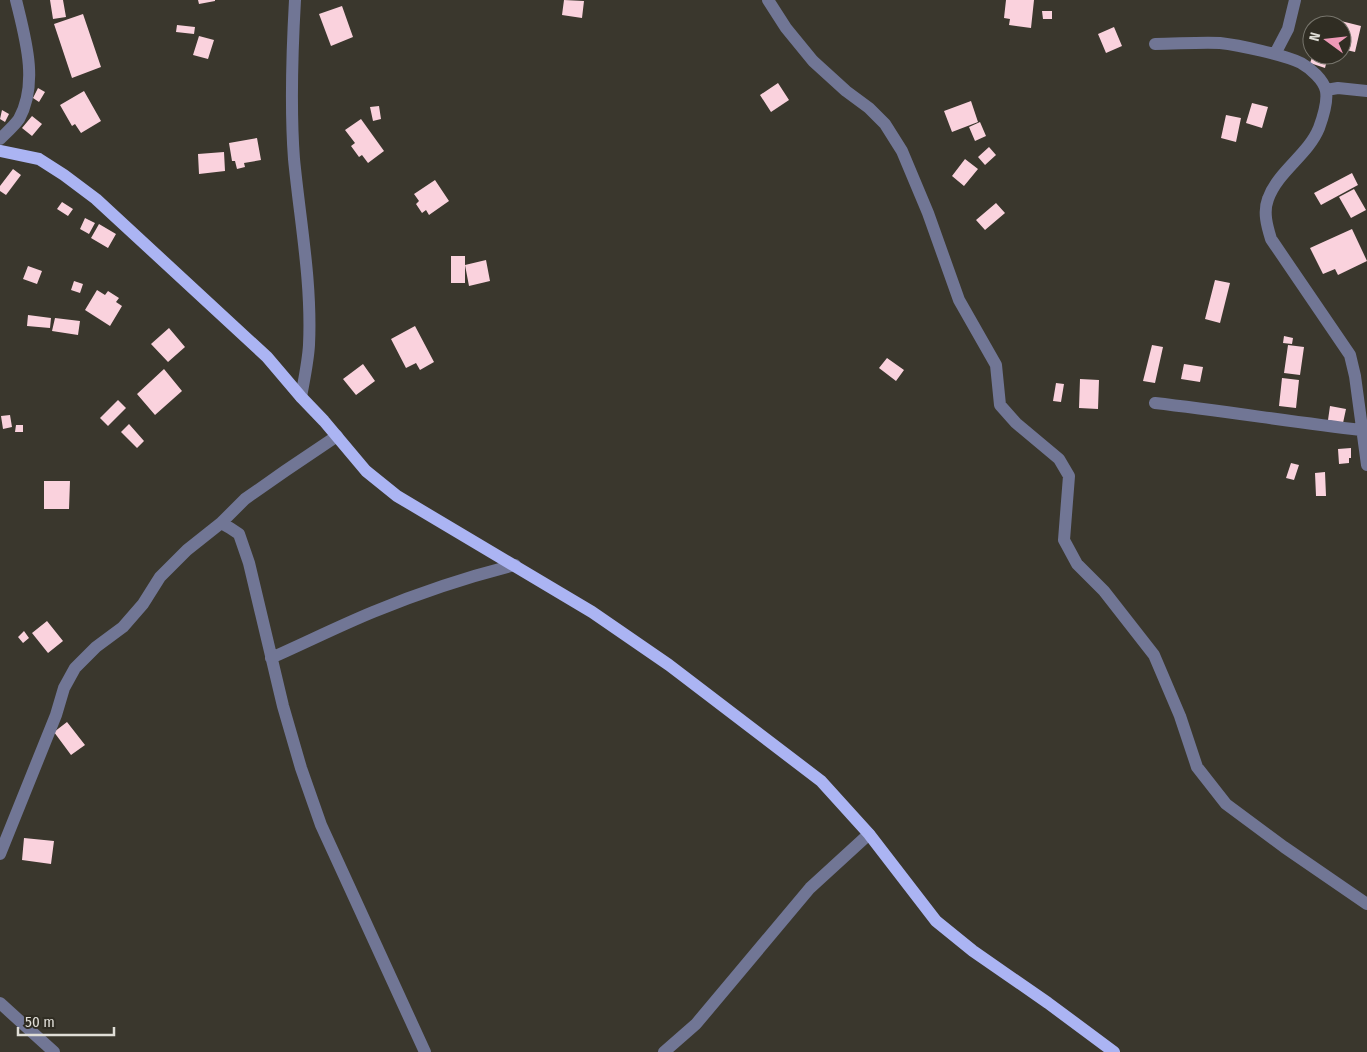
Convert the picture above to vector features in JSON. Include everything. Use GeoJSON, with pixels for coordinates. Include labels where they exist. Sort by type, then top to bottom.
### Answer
{"type":"FeatureCollection","features":[{"type":"Feature","properties":{"kind":"main road"},"geometry":{"type":"LineString","coordinates":[[0,151],[39,159],[96,199],[266,357],[366,471],[397,496],[592,612],[668,665],[821,782],[869,834],[936,921],[973,951],[1114,1052]]}},
{"type":"Feature","properties":{"kind":"street"},"geometry":{"type":"LineString","coordinates":[[0,139],[19,119],[30,80],[23,31],[16,0]]}},
{"type":"Feature","properties":{"kind":"street"},"geometry":{"type":"LineString","coordinates":[[295,0],[291,87],[294,159],[303,228],[308,287],[309,335],[301,397]]}},
{"type":"Feature","properties":{"kind":"street"},"geometry":{"type":"LineString","coordinates":[[768,0],[786,28],[813,61],[869,108],[885,124],[902,151],[928,213],[959,300],[996,365],[1000,404],[1016,423],[1059,459],[1069,476],[1064,540],[1077,564],[1104,591],[1154,655],[1180,716],[1197,767],[1226,804],[1284,847],[1367,904]]}},
{"type":"Feature","properties":{"kind":"street"},"geometry":{"type":"LineString","coordinates":[[1275,54],[1288,29],[1295,0]]}},
{"type":"Feature","properties":{"kind":"street"},"geometry":{"type":"LineString","coordinates":[[1155,44],[1221,43],[1275,54],[1302,63],[1319,78],[1326,90],[1325,108],[1318,129],[1308,147],[1268,197],[1265,209],[1266,225],[1271,239],[1350,355],[1355,376],[1367,465]]}},
{"type":"Feature","properties":{"kind":"street"},"geometry":{"type":"LineString","coordinates":[[1326,90],[1338,88],[1367,91]]}},
{"type":"Feature","properties":{"kind":"street"},"geometry":{"type":"LineString","coordinates":[[1155,403],[1241,413],[1303,424],[1362,430]]}},
{"type":"Feature","properties":{"kind":"street"},"geometry":{"type":"LineString","coordinates":[[0,854],[10,825],[56,715],[64,688],[76,668],[96,647],[123,627],[142,604],[160,577],[187,550],[221,523],[245,499],[284,470],[337,436]]}},
{"type":"Feature","properties":{"kind":"street"},"geometry":{"type":"LineString","coordinates":[[221,523],[239,534],[249,562],[283,706],[301,768],[321,825],[424,1052]]}},
{"type":"Feature","properties":{"kind":"street"},"geometry":{"type":"LineString","coordinates":[[272,658],[372,612],[477,575],[515,565]]}},
{"type":"Feature","properties":{"kind":"street"},"geometry":{"type":"LineString","coordinates":[[664,1052],[696,1024],[810,888],[869,834]]}},
{"type":"Feature","properties":{"kind":"street"},"geometry":{"type":"LineString","coordinates":[[0,1003],[54,1052]]}},
{"type":"Feature","properties":{"kind":"building"},"geometry":{"type":"Polygon","coordinates":[[[50,0],[63,0],[66,17],[53,19],[50,0]]]}},
{"type":"Feature","properties":{"kind":"building"},"geometry":{"type":"Polygon","coordinates":[[[198,0],[215,0],[215,1],[199,4],[198,0]]]}},
{"type":"Feature","properties":{"kind":"building"},"geometry":{"type":"Polygon","coordinates":[[[564,0],[584,1],[582,18],[562,15],[564,0]]]}},
{"type":"Feature","properties":{"kind":"building"},"geometry":{"type":"Polygon","coordinates":[[[1006,0],[1034,0],[1031,28],[1009,25],[1010,19],[1004,18],[1006,0]]]}},
{"type":"Feature","properties":{"kind":"building"},"geometry":{"type":"Polygon","coordinates":[[[342,6],[353,37],[331,46],[319,14],[342,6]]]}},
{"type":"Feature","properties":{"kind":"building"},"geometry":{"type":"Polygon","coordinates":[[[1042,11],[1052,11],[1052,19],[1043,19],[1042,11]]]}},
{"type":"Feature","properties":{"kind":"building"},"geometry":{"type":"Polygon","coordinates":[[[83,14],[101,67],[72,78],[54,24],[83,14]]]}},
{"type":"Feature","properties":{"kind":"building"},"geometry":{"type":"Polygon","coordinates":[[[1352,24],[1361,26],[1355,52],[1352,51],[1352,24]]]}},
{"type":"Feature","properties":{"kind":"building"},"geometry":{"type":"Polygon","coordinates":[[[177,25],[195,27],[194,34],[176,32],[177,25]]]}},
{"type":"Feature","properties":{"kind":"building"},"geometry":{"type":"Polygon","coordinates":[[[1114,27],[1122,46],[1106,53],[1098,34],[1114,27]]]}},
{"type":"Feature","properties":{"kind":"building"},"geometry":{"type":"Polygon","coordinates":[[[199,36],[214,40],[208,59],[193,55],[199,36]]]}},
{"type":"Feature","properties":{"kind":"building"},"geometry":{"type":"Polygon","coordinates":[[[778,83],[789,100],[771,112],[760,95],[778,83]]]}},
{"type":"Feature","properties":{"kind":"building"},"geometry":{"type":"Polygon","coordinates":[[[38,88],[45,92],[39,102],[33,98],[38,88]]]}},
{"type":"Feature","properties":{"kind":"building"},"geometry":{"type":"Polygon","coordinates":[[[84,91],[101,121],[81,133],[75,124],[72,126],[60,105],[84,91]]]}},
{"type":"Feature","properties":{"kind":"building"},"geometry":{"type":"Polygon","coordinates":[[[971,101],[978,122],[952,132],[944,111],[971,101]]]}},
{"type":"Feature","properties":{"kind":"building"},"geometry":{"type":"Polygon","coordinates":[[[1252,103],[1268,107],[1262,128],[1246,123],[1252,103]]]}},
{"type":"Feature","properties":{"kind":"building"},"geometry":{"type":"Polygon","coordinates":[[[379,106],[381,119],[373,121],[370,107],[379,106]]]}},
{"type":"Feature","properties":{"kind":"building"},"geometry":{"type":"Polygon","coordinates":[[[2,110],[9,114],[5,122],[0,119],[2,110]]]}},
{"type":"Feature","properties":{"kind":"building"},"geometry":{"type":"Polygon","coordinates":[[[1226,115],[1241,118],[1236,142],[1221,138],[1226,115]]]}},
{"type":"Feature","properties":{"kind":"building"},"geometry":{"type":"Polygon","coordinates":[[[32,116],[42,124],[32,136],[22,128],[32,116]]]}},
{"type":"Feature","properties":{"kind":"building"},"geometry":{"type":"Polygon","coordinates":[[[361,119],[384,151],[368,163],[362,155],[359,157],[351,146],[355,143],[345,130],[361,119]]]}},
{"type":"Feature","properties":{"kind":"building"},"geometry":{"type":"Polygon","coordinates":[[[980,122],[986,136],[975,141],[969,127],[980,122]]]}},
{"type":"Feature","properties":{"kind":"building"},"geometry":{"type":"Polygon","coordinates":[[[257,138],[261,160],[244,163],[245,167],[237,169],[235,161],[232,161],[229,143],[257,138]]]}},
{"type":"Feature","properties":{"kind":"building"},"geometry":{"type":"Polygon","coordinates":[[[989,147],[996,155],[985,165],[978,157],[989,147]]]}},
{"type":"Feature","properties":{"kind":"building"},"geometry":{"type":"Polygon","coordinates":[[[224,152],[225,171],[199,174],[198,154],[224,152]]]}},
{"type":"Feature","properties":{"kind":"building"},"geometry":{"type":"Polygon","coordinates":[[[965,159],[978,169],[964,186],[952,176],[965,159]]]}},
{"type":"Feature","properties":{"kind":"building"},"geometry":{"type":"Polygon","coordinates":[[[13,169],[21,175],[6,195],[0,191],[0,186],[13,169]]]}},
{"type":"Feature","properties":{"kind":"building"},"geometry":{"type":"Polygon","coordinates":[[[1352,173],[1358,185],[1321,205],[1314,193],[1352,173]]]}},
{"type":"Feature","properties":{"kind":"building"},"geometry":{"type":"Polygon","coordinates":[[[435,180],[449,201],[429,215],[426,210],[422,213],[416,204],[419,201],[414,194],[435,180]]]}},
{"type":"Feature","properties":{"kind":"building"},"geometry":{"type":"Polygon","coordinates":[[[1354,189],[1366,210],[1351,218],[1339,197],[1354,189]]]}},
{"type":"Feature","properties":{"kind":"building"},"geometry":{"type":"Polygon","coordinates":[[[62,202],[73,209],[68,216],[57,209],[62,202]]]}},
{"type":"Feature","properties":{"kind":"building"},"geometry":{"type":"Polygon","coordinates":[[[996,203],[1005,213],[985,230],[976,220],[996,203]]]}},
{"type":"Feature","properties":{"kind":"building"},"geometry":{"type":"Polygon","coordinates":[[[85,218],[95,223],[89,234],[80,229],[85,218]]]}},
{"type":"Feature","properties":{"kind":"building"},"geometry":{"type":"Polygon","coordinates":[[[99,224],[116,234],[108,248],[91,238],[99,224]]]}},
{"type":"Feature","properties":{"kind":"building"},"geometry":{"type":"Polygon","coordinates":[[[1352,229],[1367,261],[1338,275],[1335,269],[1323,274],[1310,248],[1352,229]]]}},
{"type":"Feature","properties":{"kind":"building"},"geometry":{"type":"Polygon","coordinates":[[[451,256],[465,256],[465,283],[451,283],[451,256]]]}},
{"type":"Feature","properties":{"kind":"building"},"geometry":{"type":"Polygon","coordinates":[[[486,260],[490,281],[469,286],[465,265],[486,260]]]}},
{"type":"Feature","properties":{"kind":"building"},"geometry":{"type":"Polygon","coordinates":[[[28,266],[42,271],[37,284],[23,279],[28,266]]]}},
{"type":"Feature","properties":{"kind":"building"},"geometry":{"type":"Polygon","coordinates":[[[1215,280],[1230,283],[1220,323],[1205,319],[1215,280]]]}},
{"type":"Feature","properties":{"kind":"building"},"geometry":{"type":"Polygon","coordinates":[[[74,281],[83,284],[80,293],[71,290],[74,281]]]}},
{"type":"Feature","properties":{"kind":"building"},"geometry":{"type":"Polygon","coordinates":[[[97,290],[105,295],[108,291],[119,298],[116,302],[122,306],[110,326],[85,310],[97,290]]]}},
{"type":"Feature","properties":{"kind":"building"},"geometry":{"type":"Polygon","coordinates":[[[28,315],[51,318],[50,328],[27,326],[28,315]]]}},
{"type":"Feature","properties":{"kind":"building"},"geometry":{"type":"Polygon","coordinates":[[[55,318],[80,321],[78,335],[52,331],[55,318]]]}},
{"type":"Feature","properties":{"kind":"building"},"geometry":{"type":"Polygon","coordinates":[[[415,326],[434,362],[420,370],[416,363],[406,368],[391,339],[415,326]]]}},
{"type":"Feature","properties":{"kind":"building"},"geometry":{"type":"Polygon","coordinates":[[[169,328],[185,347],[168,362],[151,344],[169,328]]]}},
{"type":"Feature","properties":{"kind":"building"},"geometry":{"type":"Polygon","coordinates":[[[1284,336],[1293,338],[1292,344],[1283,343],[1284,336]]]}},
{"type":"Feature","properties":{"kind":"building"},"geometry":{"type":"Polygon","coordinates":[[[1152,345],[1163,347],[1155,383],[1143,381],[1152,345]]]}},
{"type":"Feature","properties":{"kind":"building"},"geometry":{"type":"Polygon","coordinates":[[[1288,345],[1304,347],[1300,375],[1284,373],[1288,345]]]}},
{"type":"Feature","properties":{"kind":"building"},"geometry":{"type":"Polygon","coordinates":[[[887,358],[904,370],[896,381],[879,368],[887,358]]]}},
{"type":"Feature","properties":{"kind":"building"},"geometry":{"type":"Polygon","coordinates":[[[363,364],[375,381],[356,395],[343,379],[363,364]]]}},
{"type":"Feature","properties":{"kind":"building"},"geometry":{"type":"Polygon","coordinates":[[[1184,364],[1203,367],[1200,382],[1181,379],[1184,364]]]}},
{"type":"Feature","properties":{"kind":"building"},"geometry":{"type":"Polygon","coordinates":[[[164,369],[182,391],[155,415],[137,394],[164,369]]]}},
{"type":"Feature","properties":{"kind":"building"},"geometry":{"type":"Polygon","coordinates":[[[1282,378],[1299,380],[1296,408],[1279,406],[1282,378]]]}},
{"type":"Feature","properties":{"kind":"building"},"geometry":{"type":"Polygon","coordinates":[[[1080,379],[1099,380],[1098,409],[1079,408],[1080,379]]]}},
{"type":"Feature","properties":{"kind":"building"},"geometry":{"type":"Polygon","coordinates":[[[1056,383],[1064,384],[1061,402],[1053,401],[1056,383]]]}},
{"type":"Feature","properties":{"kind":"building"},"geometry":{"type":"Polygon","coordinates":[[[118,400],[126,408],[108,426],[100,418],[118,400]]]}},
{"type":"Feature","properties":{"kind":"building"},"geometry":{"type":"Polygon","coordinates":[[[1330,406],[1346,409],[1343,423],[1328,420],[1330,406]]]}},
{"type":"Feature","properties":{"kind":"building"},"geometry":{"type":"Polygon","coordinates":[[[10,415],[12,427],[3,429],[1,416],[10,415]]]}},
{"type":"Feature","properties":{"kind":"building"},"geometry":{"type":"Polygon","coordinates":[[[129,424],[144,441],[137,448],[121,432],[129,424]]]}},
{"type":"Feature","properties":{"kind":"building"},"geometry":{"type":"Polygon","coordinates":[[[16,425],[23,425],[23,432],[15,432],[16,425]]]}},
{"type":"Feature","properties":{"kind":"building"},"geometry":{"type":"Polygon","coordinates":[[[1351,448],[1349,463],[1339,464],[1338,449],[1351,448]]]}},
{"type":"Feature","properties":{"kind":"building"},"geometry":{"type":"Polygon","coordinates":[[[1291,463],[1299,465],[1294,480],[1286,478],[1291,463]]]}},
{"type":"Feature","properties":{"kind":"building"},"geometry":{"type":"Polygon","coordinates":[[[1325,472],[1326,496],[1316,496],[1315,473],[1325,472]]]}},
{"type":"Feature","properties":{"kind":"building"},"geometry":{"type":"Polygon","coordinates":[[[44,481],[70,481],[69,509],[44,509],[44,481]]]}},
{"type":"Feature","properties":{"kind":"building"},"geometry":{"type":"Polygon","coordinates":[[[47,621],[63,641],[48,653],[32,633],[47,621]]]}},
{"type":"Feature","properties":{"kind":"building"},"geometry":{"type":"Polygon","coordinates":[[[24,631],[29,638],[23,643],[18,637],[24,631]]]}},
{"type":"Feature","properties":{"kind":"building"},"geometry":{"type":"Polygon","coordinates":[[[67,722],[85,745],[71,755],[54,732],[67,722]]]}},
{"type":"Feature","properties":{"kind":"building"},"geometry":{"type":"Polygon","coordinates":[[[24,838],[54,841],[51,864],[22,860],[24,838]]]}}]}
